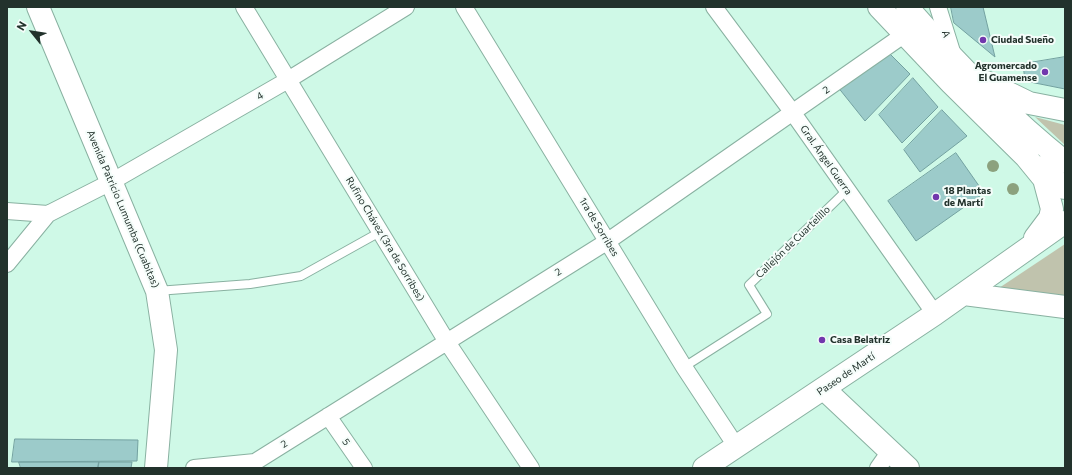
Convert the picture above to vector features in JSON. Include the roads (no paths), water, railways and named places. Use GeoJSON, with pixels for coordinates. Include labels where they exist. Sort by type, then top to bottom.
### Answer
{"type":"FeatureCollection","features":[{"type":"Feature","properties":{"kind":"main road","name":"Avenida Patricio Lumumba (Cuabitas)"},"geometry":{"type":"LineString","coordinates":[[38,7],[157,291],[166,350],[156,468]]}},
{"type":"Feature","properties":{"kind":"main road"},"geometry":{"type":"LineString","coordinates":[[879,7],[951,84],[1026,157],[1065,188]]}},
{"type":"Feature","properties":{"kind":"main road"},"geometry":{"type":"LineString","coordinates":[[907,7],[961,66],[1034,138],[1065,162]]}},
{"type":"Feature","properties":{"kind":"main road"},"geometry":{"type":"LineString","coordinates":[[961,66],[1029,103],[1065,110]]}},
{"type":"Feature","properties":{"kind":"main road"},"geometry":{"type":"LineString","coordinates":[[1026,157],[1044,179],[1052,209],[1050,218],[1026,250]]}},
{"type":"Feature","properties":{"kind":"main road","name":"Paseo de Martí"},"geometry":{"type":"LineString","coordinates":[[704,468],[824,390],[964,294],[1065,222]]}},
{"type":"Feature","properties":{"kind":"main road"},"geometry":{"type":"LineString","coordinates":[[964,294],[1065,307]]}},
{"type":"Feature","properties":{"kind":"main road"},"geometry":{"type":"LineString","coordinates":[[824,390],[884,460],[908,468]]}},
{"type":"Feature","properties":{"kind":"street","name":"Rufino Chávez (3ra de Sorribes)"},"geometry":{"type":"LineString","coordinates":[[244,7],[447,342],[531,468]]}},
{"type":"Feature","properties":{"kind":"street","name":"4"},"geometry":{"type":"LineString","coordinates":[[48,214],[111,182],[288,80],[406,7]]}},
{"type":"Feature","properties":{"kind":"street","name":"1ra de Sorribes"},"geometry":{"type":"LineString","coordinates":[[464,7],[684,367],[736,446]]}},
{"type":"Feature","properties":{"kind":"street","name":"Gral. Ángel Guerra"},"geometry":{"type":"LineString","coordinates":[[714,7],[793,114],[935,314]]}},
{"type":"Feature","properties":{"kind":"street","name":"A"},"geometry":{"type":"LineString","coordinates":[[938,7],[961,66]]}},
{"type":"Feature","properties":{"kind":"street","name":"2"},"geometry":{"type":"LineString","coordinates":[[194,468],[255,462],[608,241],[793,114],[905,34]]}},
{"type":"Feature","properties":{"kind":"street"},"geometry":{"type":"LineString","coordinates":[[7,211],[48,214]]}},
{"type":"Feature","properties":{"kind":"street"},"geometry":{"type":"LineString","coordinates":[[7,264],[48,214]]}},
{"type":"Feature","properties":{"kind":"street","name":"5"},"geometry":{"type":"LineString","coordinates":[[328,416],[364,468]]}},
{"type":"Feature","properties":{"kind":"lane","name":"Callejón de Cuartelillo"},"geometry":{"type":"LineString","coordinates":[[684,367],[767,314],[749,284],[847,190]]}},
{"type":"Feature","properties":{"kind":"lane"},"geometry":{"type":"LineString","coordinates":[[157,291],[250,284],[301,276],[380,232]]}},
{"type":"Feature","properties":{"kind":"place","name":"Ciudad Sueño"},"geometry":{"type":"Point","coordinates":[983,40]}},
{"type":"Feature","properties":{"kind":"place","name":"Agromercado El Guamense"},"geometry":{"type":"Point","coordinates":[1045,72]}},
{"type":"Feature","properties":{"kind":"place","name":"18 Plantas de Martí"},"geometry":{"type":"Point","coordinates":[936,197]}},
{"type":"Feature","properties":{"kind":"place","name":"Casa Belatriz"},"geometry":{"type":"Point","coordinates":[822,340]}}]}
